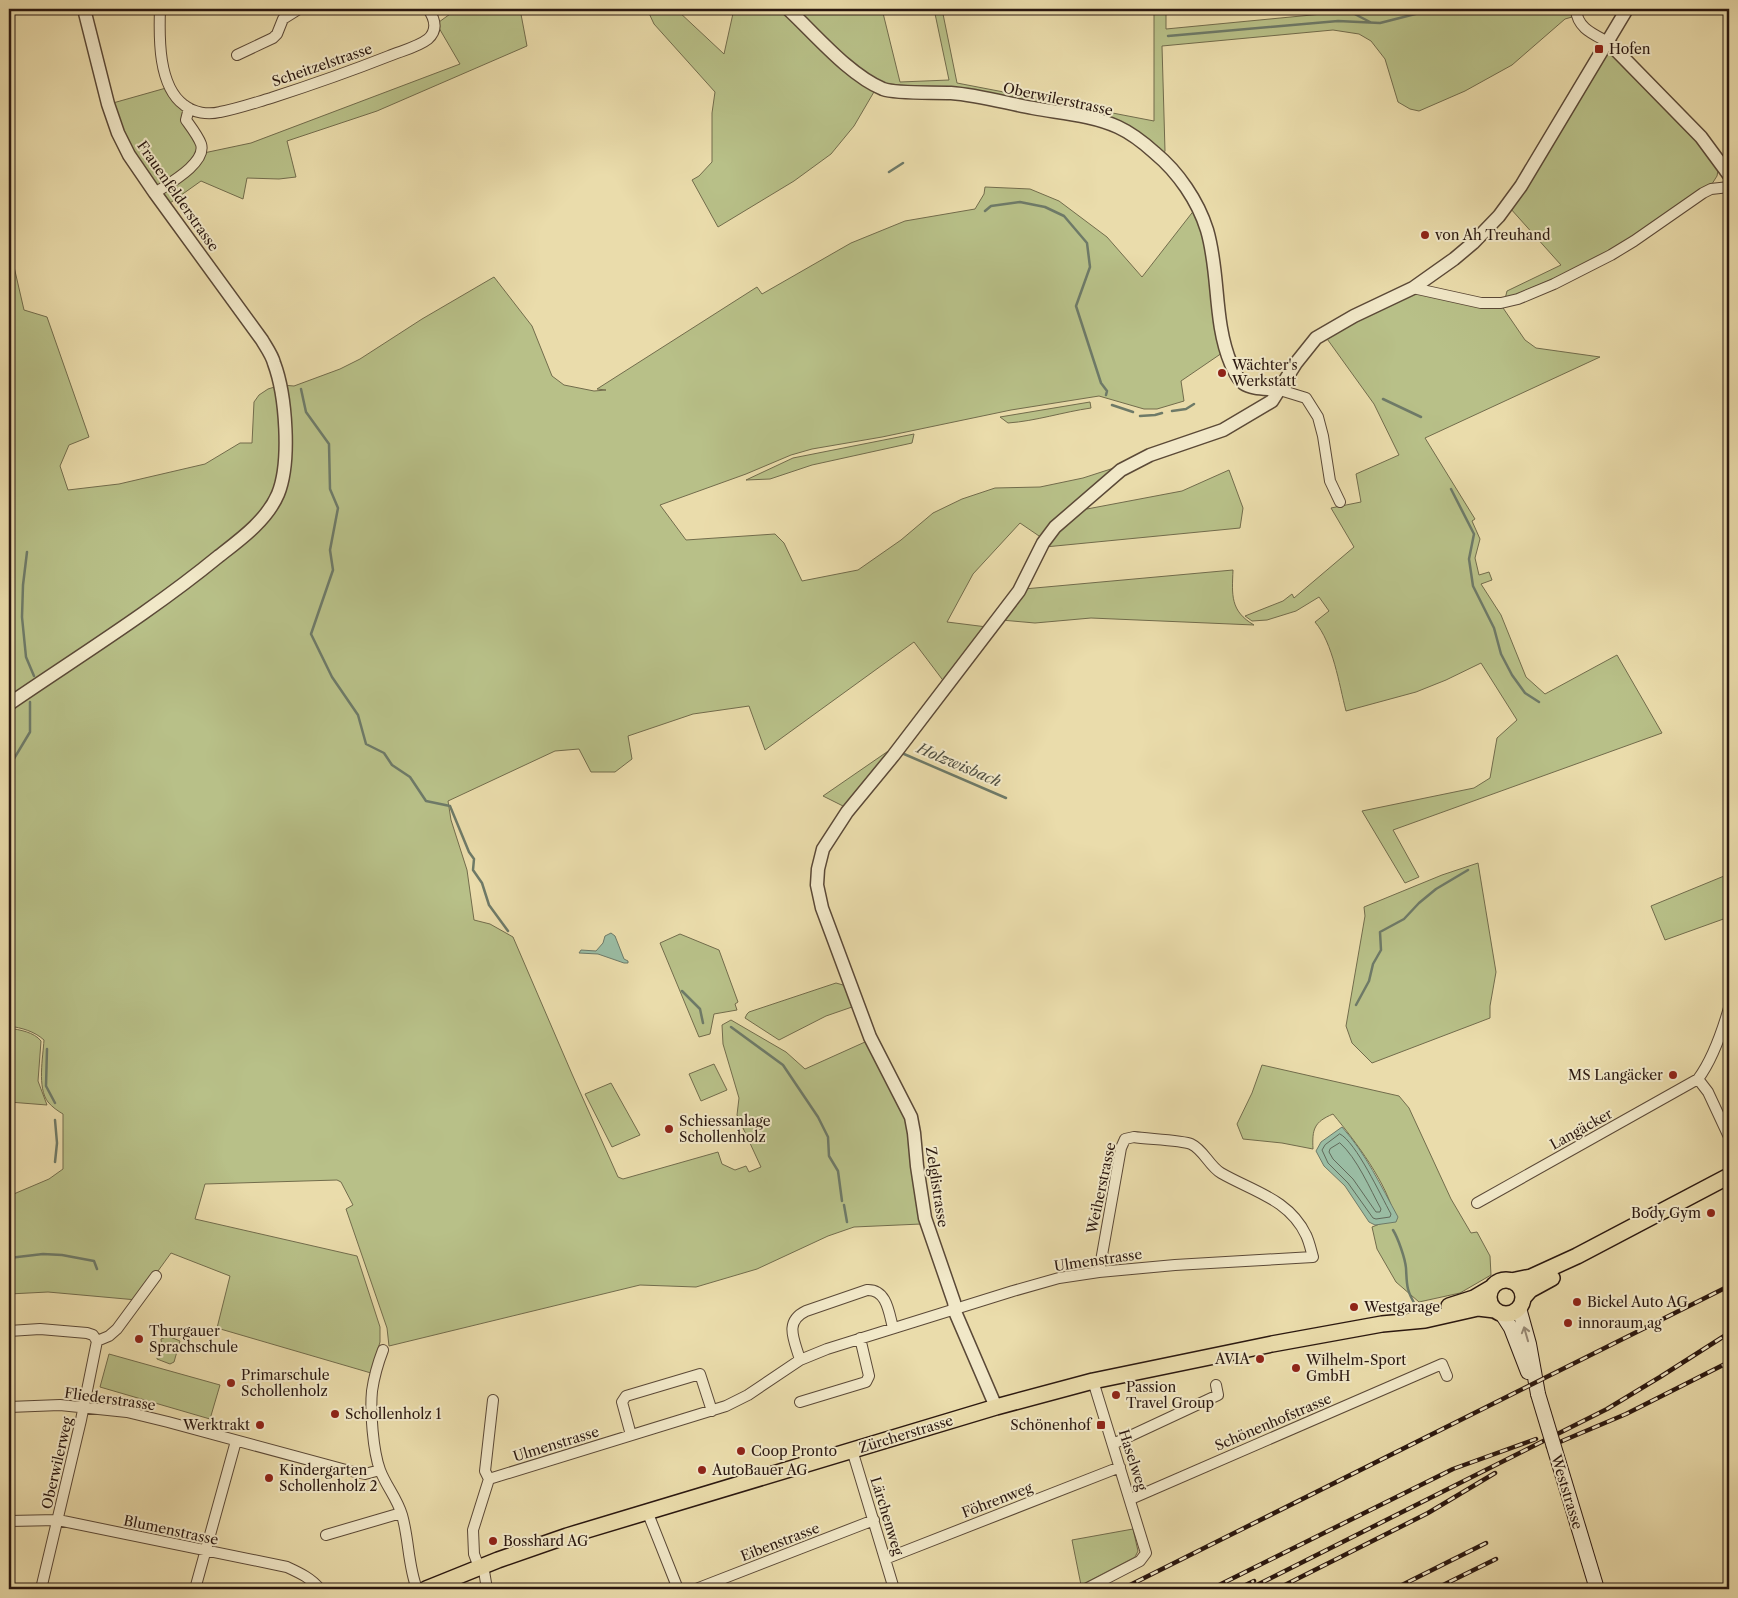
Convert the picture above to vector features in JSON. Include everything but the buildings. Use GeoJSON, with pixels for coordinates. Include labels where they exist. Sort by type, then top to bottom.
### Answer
{"type":"FeatureCollection","features":[{"type":"Feature","properties":{"kind":"main road"},"geometry":{"type":"LineString","coordinates":[[1583,1257],[1566,1272],[1530,1290],[1511,1314],[1498,1312],[1491,1307],[1488,1298],[1491,1288],[1498,1282],[1531,1277],[1583,1257],[1623,1233],[1729,1176]]}},
{"type":"Feature","properties":{"kind":"main road"},"geometry":{"type":"LineString","coordinates":[[1511,1281],[1520,1288],[1521,1303]]}},
{"type":"Feature","properties":{"kind":"main road","name":"Zürcherstrasse"},"geometry":{"type":"LineString","coordinates":[[426,1589],[547,1542],[996,1407],[1093,1381],[1272,1344],[1397,1321],[1474,1298],[1491,1288]]}},
{"type":"Feature","properties":{"kind":"main road","name":"Weststrasse"},"geometry":{"type":"LineString","coordinates":[[1521,1303],[1538,1394]]}},
{"type":"Feature","properties":{"kind":"main road","name":"Zürcherstrasse"},"geometry":{"type":"LineString","coordinates":[[1397,1321],[1425,1320],[1478,1308],[1498,1312]]}},
{"type":"Feature","properties":{"kind":"main road","name":"Weststrasse"},"geometry":{"type":"LineString","coordinates":[[1498,1312],[1511,1328],[1538,1394],[1597,1589]]}},
{"type":"Feature","properties":{"kind":"street","name":"Frauenfelderstrasse"},"geometry":{"type":"LineString","coordinates":[[9,704],[154,607],[241,538],[267,513],[278,495],[285,461],[281,385],[274,362],[262,340],[155,194],[129,155],[118,133],[108,104],[84,9]]}},
{"type":"Feature","properties":{"kind":"street"},"geometry":{"type":"LineString","coordinates":[[155,194],[192,166],[199,158],[201,144],[186,120],[189,108],[178,99],[169,86],[161,57],[160,9]]}},
{"type":"Feature","properties":{"kind":"street"},"geometry":{"type":"LineString","coordinates":[[237,55],[273,38],[277,34],[283,19],[299,9]]}},
{"type":"Feature","properties":{"kind":"street","name":"Scheitzelstrasse"},"geometry":{"type":"LineString","coordinates":[[189,108],[207,114],[220,113],[242,107],[356,69],[421,43],[427,40],[434,32],[435,25],[428,9]]}},
{"type":"Feature","properties":{"kind":"street","name":"Oberwilerstrasse"},"geometry":{"type":"LineString","coordinates":[[788,9],[844,63],[869,82],[883,89],[967,95],[1085,118],[1118,127],[1155,153],[1178,178],[1202,218],[1208,236],[1215,271],[1221,335],[1238,376],[1241,381],[1249,386],[1280,390],[1306,398],[1318,416],[1330,481],[1340,502]]}},
{"type":"Feature","properties":{"kind":"street"},"geometry":{"type":"LineString","coordinates":[[1576,9],[1579,22],[1584,29],[1608,42],[1701,137],[1729,175]]}},
{"type":"Feature","properties":{"kind":"street","name":"Zelglistrasse"},"geometry":{"type":"LineString","coordinates":[[996,1407],[955,1309],[925,1218],[911,1117],[870,1037],[822,908],[817,885],[818,869],[823,849],[847,812],[893,756],[1019,591],[1042,543],[1055,527],[1121,470],[1150,455],[1223,430],[1272,401],[1296,363],[1316,338],[1354,316],[1413,288],[1454,259],[1480,237],[1499,216],[1521,186],[1627,9]]}},
{"type":"Feature","properties":{"kind":"street"},"geometry":{"type":"LineString","coordinates":[[1413,288],[1481,303],[1501,303],[1518,299],[1554,284],[1611,255],[1703,192],[1729,187]]}},
{"type":"Feature","properties":{"kind":"street"},"geometry":{"type":"LineString","coordinates":[[1729,1008],[1716,1045],[1705,1069],[1698,1079],[1708,1092],[1726,1124],[1729,1137]]}},
{"type":"Feature","properties":{"kind":"street","name":"Langäcker"},"geometry":{"type":"LineString","coordinates":[[1477,1203],[1698,1079]]}},
{"type":"Feature","properties":{"kind":"street","name":"Weiherstrasse"},"geometry":{"type":"LineString","coordinates":[[1099,1272],[1121,1148],[1125,1139],[1134,1137],[1190,1144],[1200,1150],[1208,1163],[1220,1173],[1259,1191],[1280,1204],[1298,1220],[1307,1236],[1313,1257]]}},
{"type":"Feature","properties":{"kind":"street","name":"Ulmenstrasse"},"geometry":{"type":"LineString","coordinates":[[490,1479],[726,1406],[748,1395],[800,1360],[827,1348],[1013,1290],[1059,1278],[1099,1272],[1175,1265],[1313,1257]]}},
{"type":"Feature","properties":{"kind":"street"},"geometry":{"type":"LineString","coordinates":[[9,1331],[40,1329],[86,1333],[93,1335],[98,1341],[109,1336],[117,1328],[156,1276]]}},
{"type":"Feature","properties":{"kind":"street"},"geometry":{"type":"LineString","coordinates":[[800,1360],[791,1329],[794,1319],[806,1311],[872,1290],[883,1296],[886,1301],[893,1328]]}},
{"type":"Feature","properties":{"kind":"street"},"geometry":{"type":"LineString","coordinates":[[800,1402],[866,1382],[869,1376],[860,1338]]}},
{"type":"Feature","properties":{"kind":"street","name":"Oberwilerweg"},"geometry":{"type":"LineString","coordinates":[[41,1589],[98,1341]]}},
{"type":"Feature","properties":{"kind":"street"},"geometry":{"type":"LineString","coordinates":[[382,1350],[372,1392],[373,1433],[380,1470],[395,1497],[401,1513],[412,1578],[417,1589]]}},
{"type":"Feature","properties":{"kind":"street","name":"Schönenhofstrasse"},"geometry":{"type":"LineString","coordinates":[[1131,1499],[1442,1364],[1447,1376]]}},
{"type":"Feature","properties":{"kind":"street"},"geometry":{"type":"LineString","coordinates":[[631,1435],[622,1402],[626,1396],[699,1374],[712,1411]]}},
{"type":"Feature","properties":{"kind":"street","name":"Haselweg"},"geometry":{"type":"LineString","coordinates":[[1086,1589],[1140,1561],[1145,1557],[1146,1549],[1093,1381]]}},
{"type":"Feature","properties":{"kind":"street"},"geometry":{"type":"LineString","coordinates":[[1113,1444],[1218,1395],[1216,1385]]}},
{"type":"Feature","properties":{"kind":"street"},"geometry":{"type":"LineString","coordinates":[[487,1589],[484,1570],[480,1567],[473,1549],[473,1530],[490,1479],[485,1471],[493,1400]]}},
{"type":"Feature","properties":{"kind":"street","name":"Fliederstrasse"},"geometry":{"type":"LineString","coordinates":[[9,1407],[60,1405],[127,1412],[346,1470],[365,1474],[380,1470]]}},
{"type":"Feature","properties":{"kind":"street"},"geometry":{"type":"LineString","coordinates":[[195,1589],[236,1441]]}},
{"type":"Feature","properties":{"kind":"street","name":"Lärchenweg"},"geometry":{"type":"LineString","coordinates":[[852,1450],[894,1589]]}},
{"type":"Feature","properties":{"kind":"street","name":"Föhrenweg"},"geometry":{"type":"LineString","coordinates":[[885,1559],[1120,1467]]}},
{"type":"Feature","properties":{"kind":"street"},"geometry":{"type":"LineString","coordinates":[[647,1511],[678,1589]]}},
{"type":"Feature","properties":{"kind":"street"},"geometry":{"type":"LineString","coordinates":[[326,1535],[401,1513]]}},
{"type":"Feature","properties":{"kind":"street","name":"Blumenstrasse"},"geometry":{"type":"LineString","coordinates":[[9,1521],[58,1520],[287,1567],[303,1574],[315,1582],[320,1589]]}},
{"type":"Feature","properties":{"kind":"street","name":"Eibenstrasse"},"geometry":{"type":"LineString","coordinates":[[696,1589],[874,1520]]}},
{"type":"Feature","properties":{"kind":"shaded area"},"geometry":{"type":"Polygon","coordinates":[[[457,9],[520,9],[527,46],[377,111],[287,141],[296,177],[279,179],[247,178],[243,199],[201,181],[170,203],[144,169],[122,132],[113,103],[166,88],[183,110],[192,127],[198,144],[199,154],[251,143],[460,64],[439,28],[439,22],[457,9]]]}},
{"type":"Feature","properties":{"kind":"shaded area"},"geometry":{"type":"Polygon","coordinates":[[[647,9],[680,9],[678,11],[724,54],[734,9],[778,9],[786,14],[790,9],[882,9],[900,82],[949,80],[934,9],[942,9],[957,83],[1154,121],[1154,9],[1166,9],[1166,29],[1322,14],[1319,9],[1573,9],[1572,17],[1565,19],[1512,65],[1465,91],[1419,111],[1410,109],[1398,102],[1385,59],[1371,41],[1359,34],[1333,30],[1162,46],[1165,151],[1162,156],[1122,124],[878,85],[854,126],[831,154],[794,181],[718,227],[692,180],[699,176],[712,162],[712,113],[715,92],[654,24],[647,9]]]}},
{"type":"Feature","properties":{"kind":"shaded area"},"geometry":{"type":"Polygon","coordinates":[[[1608,47],[1698,139],[1719,165],[1717,176],[1710,187],[1632,240],[1586,265],[1505,299],[1507,291],[1561,265],[1510,208],[1608,47]]]}},
{"type":"Feature","properties":{"kind":"shaded area"},"geometry":{"type":"Polygon","coordinates":[[[985,187],[1030,189],[1059,201],[1107,237],[1142,277],[1195,209],[1204,231],[1222,353],[1181,381],[1184,401],[1157,409],[1144,409],[1099,396],[1011,410],[882,437],[812,449],[791,455],[746,474],[660,505],[686,540],[775,534],[784,543],[802,581],[858,570],[901,540],[933,513],[962,499],[995,488],[1040,487],[1083,478],[1117,467],[1042,538],[1020,523],[973,574],[947,622],[987,627],[945,683],[914,642],[765,750],[749,706],[693,714],[628,736],[632,759],[615,772],[591,772],[579,749],[555,751],[448,801],[451,820],[467,870],[474,920],[490,924],[513,937],[618,1177],[623,1179],[718,1152],[722,1164],[735,1170],[746,1166],[749,1172],[761,1167],[737,1115],[739,1098],[723,1044],[722,1025],[731,1020],[786,1052],[805,1069],[865,1042],[903,1113],[910,1130],[921,1224],[854,1227],[828,1236],[757,1269],[696,1287],[640,1285],[389,1346],[387,1328],[346,1209],[353,1205],[341,1182],[337,1180],[205,1184],[195,1219],[357,1256],[380,1327],[380,1342],[371,1373],[217,1328],[230,1276],[171,1253],[137,1300],[48,1292],[9,1294],[9,1196],[49,1179],[63,1169],[63,1114],[48,1102],[43,1089],[44,1040],[28,1030],[9,1026],[9,245],[24,310],[47,317],[89,437],[69,445],[60,466],[68,490],[119,484],[205,464],[240,443],[252,443],[254,402],[259,395],[268,389],[281,385],[294,386],[340,369],[360,359],[422,319],[494,277],[532,326],[552,376],[564,385],[594,391],[606,390],[597,389],[757,287],[762,294],[851,243],[905,221],[975,209],[984,194],[985,187]]]}},
{"type":"Feature","properties":{"kind":"shaded area"},"geometry":{"type":"Polygon","coordinates":[[[1412,290],[1501,305],[1525,340],[1536,348],[1600,357],[1425,438],[1475,519],[1472,521],[1480,539],[1475,558],[1479,575],[1489,572],[1492,580],[1481,584],[1501,615],[1526,677],[1545,694],[1617,655],[1662,733],[1393,830],[1419,877],[1405,883],[1362,811],[1474,788],[1490,778],[1497,738],[1517,720],[1481,663],[1416,692],[1346,711],[1331,652],[1315,622],[1329,611],[1319,597],[1296,611],[1267,620],[1252,621],[1245,616],[1283,601],[1292,594],[1294,598],[1354,547],[1331,508],[1361,502],[1356,474],[1399,455],[1374,404],[1325,336],[1412,290]]]}},
{"type":"Feature","properties":{"kind":"shaded area"},"geometry":{"type":"Polygon","coordinates":[[[1090,402],[1091,408],[1029,420],[1008,423],[1000,417],[1090,402]]]}},
{"type":"Feature","properties":{"kind":"shaded area"},"geometry":{"type":"Polygon","coordinates":[[[914,434],[912,443],[812,465],[770,479],[746,480],[793,458],[914,434]]]}},
{"type":"Feature","properties":{"kind":"shaded area"},"geometry":{"type":"Polygon","coordinates":[[[1229,470],[1243,508],[1240,528],[1045,547],[1085,505],[1087,509],[1182,491],[1229,470]]]}},
{"type":"Feature","properties":{"kind":"shaded area"},"geometry":{"type":"Polygon","coordinates":[[[1233,570],[1232,587],[1234,602],[1240,614],[1254,625],[1091,618],[1035,623],[1001,620],[1024,589],[1233,570]]]}},
{"type":"Feature","properties":{"kind":"shaded area"},"geometry":{"type":"Polygon","coordinates":[[[897,745],[847,808],[823,796],[897,745]]]}},
{"type":"Feature","properties":{"kind":"shaded area"},"geometry":{"type":"Polygon","coordinates":[[[1478,863],[1496,972],[1490,1006],[1490,1018],[1372,1063],[1352,1043],[1346,1026],[1365,916],[1364,907],[1442,875],[1478,863]]]}},
{"type":"Feature","properties":{"kind":"shaded area"},"geometry":{"type":"Polygon","coordinates":[[[1729,874],[1729,917],[1665,940],[1651,906],[1729,874]]]}},
{"type":"Feature","properties":{"kind":"shaded area"},"geometry":{"type":"Polygon","coordinates":[[[680,934],[719,950],[738,1002],[735,1004],[737,1010],[714,1014],[710,1034],[699,1037],[660,943],[680,934]]]}},
{"type":"Feature","properties":{"kind":"shaded area"},"geometry":{"type":"Polygon","coordinates":[[[836,983],[845,987],[852,1007],[826,1016],[779,1040],[745,1018],[749,1012],[836,983]]]}},
{"type":"Feature","properties":{"kind":"shaded area"},"geometry":{"type":"Polygon","coordinates":[[[9,1028],[31,1033],[41,1041],[38,1081],[47,1105],[9,1102],[9,1028]]]}},
{"type":"Feature","properties":{"kind":"shaded area"},"geometry":{"type":"Polygon","coordinates":[[[714,1064],[727,1090],[701,1101],[689,1074],[714,1064]]]}},
{"type":"Feature","properties":{"kind":"shaded area"},"geometry":{"type":"Polygon","coordinates":[[[1262,1065],[1399,1096],[1409,1108],[1451,1199],[1471,1233],[1477,1232],[1490,1256],[1491,1275],[1460,1293],[1419,1302],[1396,1282],[1377,1249],[1372,1227],[1395,1218],[1391,1205],[1370,1163],[1333,1114],[1322,1120],[1315,1127],[1313,1149],[1282,1143],[1243,1139],[1237,1124],[1252,1093],[1262,1065]]]}},
{"type":"Feature","properties":{"kind":"shaded area"},"geometry":{"type":"Polygon","coordinates":[[[611,1083],[640,1135],[612,1147],[585,1094],[611,1083]]]}},
{"type":"Feature","properties":{"kind":"shaded area"},"geometry":{"type":"Polygon","coordinates":[[[168,1336],[180,1341],[174,1362],[170,1364],[157,1359],[157,1355],[162,1349],[161,1339],[168,1336]]]}},
{"type":"Feature","properties":{"kind":"shaded area"},"geometry":{"type":"Polygon","coordinates":[[[109,1354],[220,1385],[210,1419],[100,1387],[109,1354]]]}},
{"type":"Feature","properties":{"kind":"shaded area"},"geometry":{"type":"Polygon","coordinates":[[[1133,1529],[1138,1551],[1135,1557],[1081,1585],[1072,1540],[1133,1529]]]}},
{"type":"Feature","properties":{"kind":"water"},"geometry":{"type":"Polygon","coordinates":[[[611,933],[615,936],[624,959],[628,963],[598,954],[579,953],[581,950],[596,951],[603,943],[605,936],[611,933]]]}},
{"type":"Feature","properties":{"kind":"water"},"geometry":{"type":"Polygon","coordinates":[[[1342,1127],[1373,1170],[1398,1217],[1396,1222],[1375,1225],[1369,1222],[1345,1186],[1324,1166],[1316,1151],[1321,1142],[1342,1127]]]}},
{"type":"Feature","properties":{"kind":"waterway"},"geometry":{"type":"LineString","coordinates":[[1345,9],[1370,22]]}},
{"type":"Feature","properties":{"kind":"waterway"},"geometry":{"type":"LineString","coordinates":[[1168,36],[1338,21],[1380,23],[1435,9]]}},
{"type":"Feature","properties":{"kind":"waterway"},"geometry":{"type":"LineString","coordinates":[[889,172],[903,163]]}},
{"type":"Feature","properties":{"kind":"waterway"},"geometry":{"type":"LineString","coordinates":[[985,211],[991,206],[1020,202],[1045,207],[1064,216],[1087,243],[1090,267],[1076,306],[1101,383],[1107,391],[1106,395]]}},
{"type":"Feature","properties":{"kind":"waterway"},"geometry":{"type":"LineString","coordinates":[[301,389],[306,412],[329,444],[330,489],[338,508],[330,550],[333,570],[311,634],[332,677],[358,715],[366,744],[384,753],[392,765],[410,777],[426,801],[450,806],[469,852],[474,859],[473,870],[482,883],[489,905],[508,931]]}},
{"type":"Feature","properties":{"kind":"waterway"},"geometry":{"type":"LineString","coordinates":[[1383,399],[1421,417]]}},
{"type":"Feature","properties":{"kind":"waterway"},"geometry":{"type":"LineString","coordinates":[[1172,411],[1186,409],[1194,404]]}},
{"type":"Feature","properties":{"kind":"waterway"},"geometry":{"type":"LineString","coordinates":[[1112,405],[1133,412]]}},
{"type":"Feature","properties":{"kind":"waterway"},"geometry":{"type":"LineString","coordinates":[[1140,416],[1162,413]]}},
{"type":"Feature","properties":{"kind":"waterway"},"geometry":{"type":"LineString","coordinates":[[1451,489],[1474,534],[1469,559],[1473,586],[1494,628],[1501,654],[1512,675],[1525,693],[1539,702]]}},
{"type":"Feature","properties":{"kind":"waterway"},"geometry":{"type":"LineString","coordinates":[[27,552],[22,617],[26,657],[34,676]]}},
{"type":"Feature","properties":{"kind":"waterway"},"geometry":{"type":"LineString","coordinates":[[9,767],[30,732],[30,702]]}},
{"type":"Feature","properties":{"kind":"waterway","name":"Holzwisbach"},"geometry":{"type":"LineString","coordinates":[[904,754],[1006,798]]}},
{"type":"Feature","properties":{"kind":"waterway"},"geometry":{"type":"LineString","coordinates":[[1356,1005],[1369,981],[1373,964],[1381,950],[1380,932],[1404,919],[1436,889],[1468,870]]}},
{"type":"Feature","properties":{"kind":"waterway"},"geometry":{"type":"LineString","coordinates":[[682,991],[700,1009],[703,1023]]}},
{"type":"Feature","properties":{"kind":"waterway"},"geometry":{"type":"LineString","coordinates":[[731,1027],[783,1065],[818,1117],[828,1137],[829,1156],[838,1171],[842,1201]]}},
{"type":"Feature","properties":{"kind":"waterway"},"geometry":{"type":"LineString","coordinates":[[47,1049],[46,1086],[55,1103]]}},
{"type":"Feature","properties":{"kind":"waterway"},"geometry":{"type":"LineString","coordinates":[[55,1120],[57,1143],[55,1162]]}},
{"type":"Feature","properties":{"kind":"waterway"},"geometry":{"type":"LineString","coordinates":[[844,1205],[847,1222]]}},
{"type":"Feature","properties":{"kind":"waterway"},"geometry":{"type":"LineString","coordinates":[[1393,1230],[1404,1259],[1409,1291],[1416,1306]]}},
{"type":"Feature","properties":{"kind":"waterway"},"geometry":{"type":"LineString","coordinates":[[9,1258],[43,1254],[62,1255],[94,1261],[97,1269]]}},
{"type":"Feature","properties":{"kind":"railway"},"geometry":{"type":"LineString","coordinates":[[1122,1589],[1729,1286]]}},
{"type":"Feature","properties":{"kind":"railway"},"geometry":{"type":"LineString","coordinates":[[1249,1589],[1607,1409],[1729,1333]]}},
{"type":"Feature","properties":{"kind":"railway"},"geometry":{"type":"LineString","coordinates":[[1548,1447],[1626,1414],[1729,1362]]}},
{"type":"Feature","properties":{"kind":"railway"},"geometry":{"type":"LineString","coordinates":[[1211,1589],[1453,1469],[1536,1439]]}},
{"type":"Feature","properties":{"kind":"railway"},"geometry":{"type":"LineString","coordinates":[[1277,1589],[1428,1513],[1495,1473]]}},
{"type":"Feature","properties":{"kind":"railway"},"geometry":{"type":"LineString","coordinates":[[1394,1589],[1486,1543]]}},
{"type":"Feature","properties":{"kind":"railway"},"geometry":{"type":"LineString","coordinates":[[1435,1589],[1496,1559]]}},
{"type":"Feature","properties":{"kind":"railway"},"geometry":{"type":"LineString","coordinates":[[1237,1589],[1254,1581]]}},
{"type":"Feature","properties":{"kind":"place","name":"Hofen"},"geometry":{"type":"Point","coordinates":[1599,49]}},
{"type":"Feature","properties":{"kind":"place","name":"von Ah Treuhand"},"geometry":{"type":"Point","coordinates":[1425,235]}},
{"type":"Feature","properties":{"kind":"place","name":"Wächter's Werkstatt"},"geometry":{"type":"Point","coordinates":[1222,373]}},
{"type":"Feature","properties":{"kind":"place","name":"MS Langäcker"},"geometry":{"type":"Point","coordinates":[1673,1075]}},
{"type":"Feature","properties":{"kind":"place","name":"Schiessanlage Schollenholz"},"geometry":{"type":"Point","coordinates":[669,1129]}},
{"type":"Feature","properties":{"kind":"place","name":"Body Gym"},"geometry":{"type":"Point","coordinates":[1711,1213]}},
{"type":"Feature","properties":{"kind":"place","name":"Bickel Auto AG"},"geometry":{"type":"Point","coordinates":[1577,1302]}},
{"type":"Feature","properties":{"kind":"place","name":"Westgarage"},"geometry":{"type":"Point","coordinates":[1354,1307]}},
{"type":"Feature","properties":{"kind":"place","name":"innoraum ag"},"geometry":{"type":"Point","coordinates":[1568,1323]}},
{"type":"Feature","properties":{"kind":"place","name":"Thurgauer Sprachschule"},"geometry":{"type":"Point","coordinates":[139,1339]}},
{"type":"Feature","properties":{"kind":"place","name":"AVIA"},"geometry":{"type":"Point","coordinates":[1260,1359]}},
{"type":"Feature","properties":{"kind":"place","name":"Wilhelm-Sport GmbH"},"geometry":{"type":"Point","coordinates":[1296,1368]}},
{"type":"Feature","properties":{"kind":"place","name":"Primarschule Schollenholz"},"geometry":{"type":"Point","coordinates":[231,1383]}},
{"type":"Feature","properties":{"kind":"place","name":"Passion Travel Group"},"geometry":{"type":"Point","coordinates":[1116,1395]}},
{"type":"Feature","properties":{"kind":"place","name":"Schollenholz 1"},"geometry":{"type":"Point","coordinates":[335,1414]}},
{"type":"Feature","properties":{"kind":"place","name":"Werktrakt"},"geometry":{"type":"Point","coordinates":[260,1425]}},
{"type":"Feature","properties":{"kind":"place","name":"Schönenhof"},"geometry":{"type":"Point","coordinates":[1101,1425]}},
{"type":"Feature","properties":{"kind":"place","name":"Coop Pronto"},"geometry":{"type":"Point","coordinates":[741,1451]}},
{"type":"Feature","properties":{"kind":"place","name":"AutoBauer AG"},"geometry":{"type":"Point","coordinates":[702,1470]}},
{"type":"Feature","properties":{"kind":"place","name":"Kindergarten Schollenholz 2"},"geometry":{"type":"Point","coordinates":[269,1478]}},
{"type":"Feature","properties":{"kind":"place","name":"Bosshard AG"},"geometry":{"type":"Point","coordinates":[493,1541]}}]}
